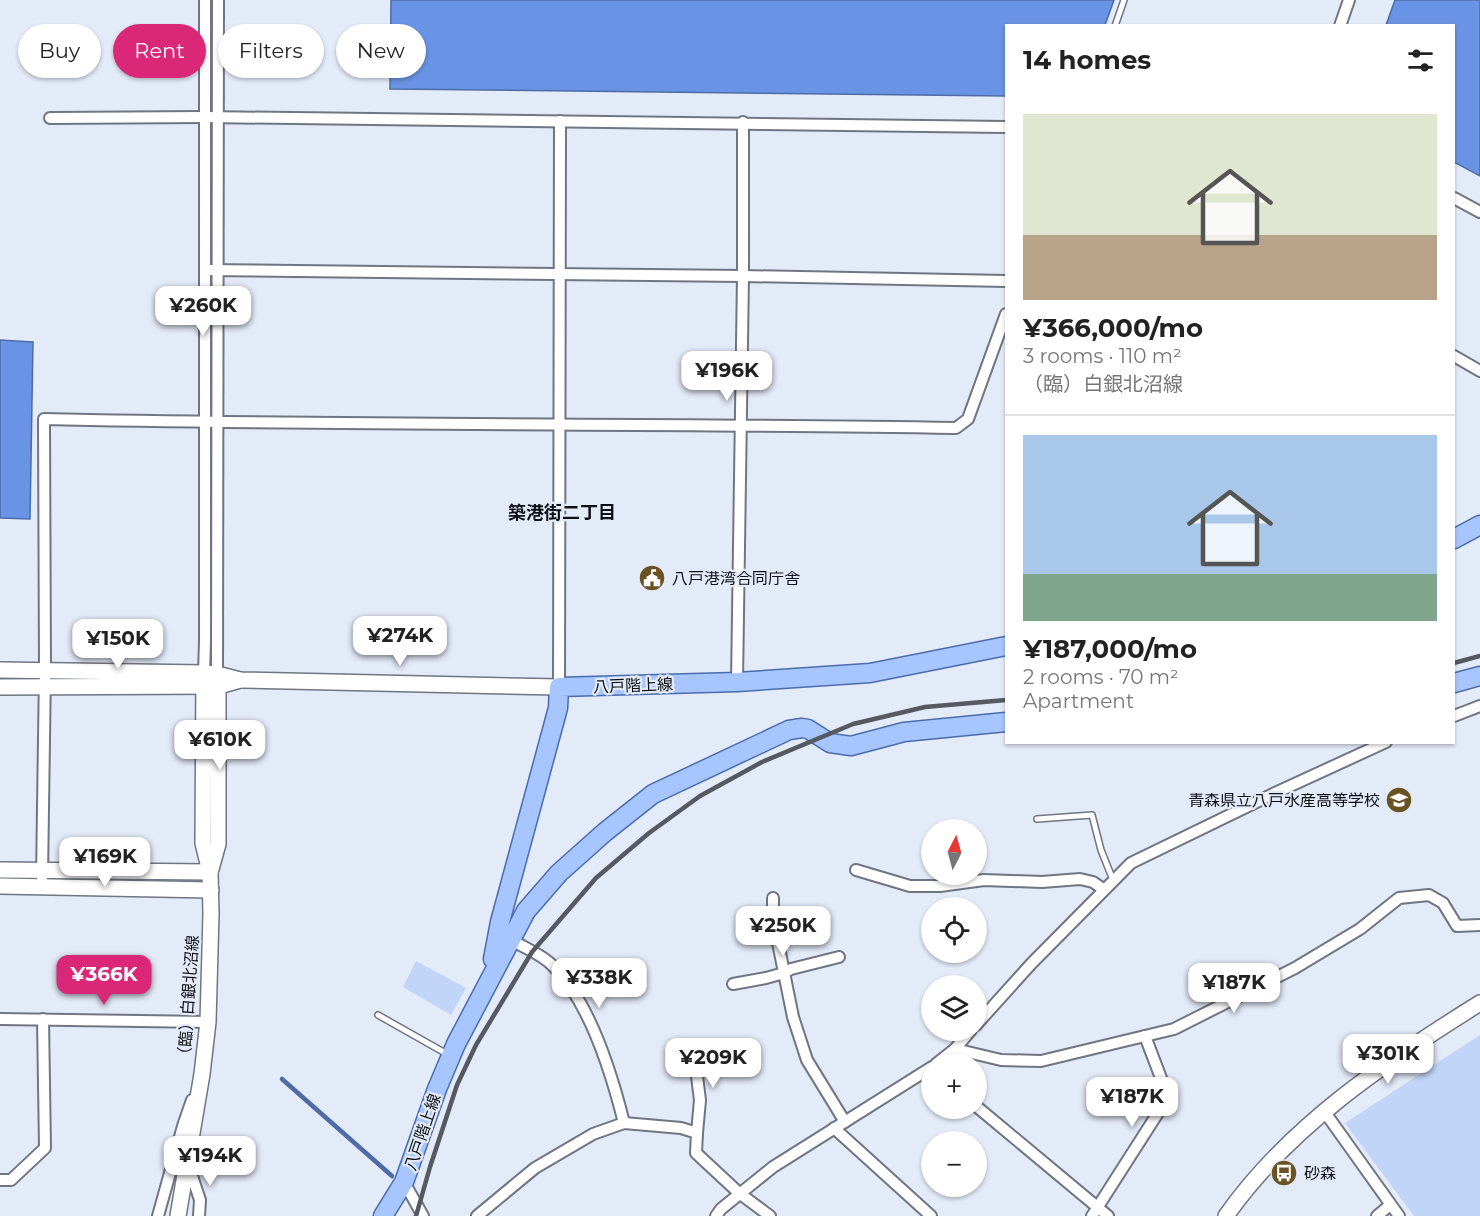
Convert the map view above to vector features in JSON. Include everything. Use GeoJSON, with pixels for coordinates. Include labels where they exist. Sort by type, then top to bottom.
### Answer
{"type":"FeatureCollection","features":[{"type":"Feature","properties":{"kind":"main road","name":"八戸階上線"},"geometry":{"type":"LineString","coordinates":[[489,981],[500,922],[558,708],[559,687],[737,682],[870,673],[1005,646]]}},
{"type":"Feature","properties":{"kind":"main road"},"geometry":{"type":"LineString","coordinates":[[1455,683],[1480,676]]}},
{"type":"Feature","properties":{"kind":"main road","name":"八戸階上線"},"geometry":{"type":"LineString","coordinates":[[383,1216],[404,1182],[436,1089],[451,1056],[526,911],[559,873],[605,832],[653,794],[789,730],[808,729],[830,743],[851,746],[904,732],[1005,722]]}},
{"type":"Feature","properties":{"kind":"street"},"geometry":{"type":"LineString","coordinates":[[206,0],[218,271],[218,422],[211,680]]}},
{"type":"Feature","properties":{"kind":"street"},"geometry":{"type":"LineString","coordinates":[[211,680],[205,422],[206,270],[218,0]]}},
{"type":"Feature","properties":{"kind":"street"},"geometry":{"type":"LineString","coordinates":[[1341,24],[1350,0]]}},
{"type":"Feature","properties":{"kind":"street"},"geometry":{"type":"LineString","coordinates":[[50,118],[211,117],[1005,127]]}},
{"type":"Feature","properties":{"kind":"street"},"geometry":{"type":"LineString","coordinates":[[0,687],[240,680],[559,687],[560,121]]}},
{"type":"Feature","properties":{"kind":"street"},"geometry":{"type":"LineString","coordinates":[[737,682],[743,276],[742,122]]}},
{"type":"Feature","properties":{"kind":"street"},"geometry":{"type":"LineString","coordinates":[[1455,199],[1480,212]]}},
{"type":"Feature","properties":{"kind":"street"},"geometry":{"type":"LineString","coordinates":[[206,270],[1005,281]]}},
{"type":"Feature","properties":{"kind":"street"},"geometry":{"type":"LineString","coordinates":[[42,887],[45,687],[44,419],[205,422],[741,424],[956,428],[968,419],[1005,317]]}},
{"type":"Feature","properties":{"kind":"street"},"geometry":{"type":"LineString","coordinates":[[1455,357],[1480,370]]}},
{"type":"Feature","properties":{"kind":"street"},"geometry":{"type":"LineString","coordinates":[[0,670],[45,670],[211,680]]}},
{"type":"Feature","properties":{"kind":"street","name":"（臨）白銀北沼線"},"geometry":{"type":"LineString","coordinates":[[178,1216],[202,1074],[208,1022],[210,872],[218,844],[211,680]]}},
{"type":"Feature","properties":{"kind":"street"},"geometry":{"type":"LineString","coordinates":[[1455,716],[1480,706]]}},
{"type":"Feature","properties":{"kind":"street"},"geometry":{"type":"LineString","coordinates":[[987,1013],[1103,889],[1131,863],[1382,744]]}},
{"type":"Feature","properties":{"kind":"street"},"geometry":{"type":"LineString","coordinates":[[0,870],[210,872]]}},
{"type":"Feature","properties":{"kind":"street"},"geometry":{"type":"LineString","coordinates":[[856,870],[910,886],[940,886],[984,880],[1042,882],[1080,879],[1093,882],[1103,889]]}},
{"type":"Feature","properties":{"kind":"street"},"geometry":{"type":"LineString","coordinates":[[0,886],[211,890]]}},
{"type":"Feature","properties":{"kind":"street"},"geometry":{"type":"LineString","coordinates":[[955,1049],[1001,1060],[1041,1061],[1174,1029],[1295,968],[1360,929],[1400,898],[1429,895],[1443,903],[1457,926],[1480,925]]}},
{"type":"Feature","properties":{"kind":"street"},"geometry":{"type":"LineString","coordinates":[[773,898],[773,918],[793,1017],[807,1060],[845,1122]]}},
{"type":"Feature","properties":{"kind":"street"},"geometry":{"type":"LineString","coordinates":[[510,939],[544,958],[554,967],[584,1011],[614,1083],[624,1124]]}},
{"type":"Feature","properties":{"kind":"street"},"geometry":{"type":"LineString","coordinates":[[733,984],[766,978],[839,957]]}},
{"type":"Feature","properties":{"kind":"street"},"geometry":{"type":"LineString","coordinates":[[1226,1216],[1284,1149],[1324,1111],[1428,1036],[1480,1003]]}},
{"type":"Feature","properties":{"kind":"street"},"geometry":{"type":"LineString","coordinates":[[0,1019],[208,1022]]}},
{"type":"Feature","properties":{"kind":"street"},"geometry":{"type":"LineString","coordinates":[[0,1180],[11,1180],[45,1148],[43,1019]]}},
{"type":"Feature","properties":{"kind":"street"},"geometry":{"type":"LineString","coordinates":[[1095,1212],[1163,1105],[1164,1086],[1145,1036]]}},
{"type":"Feature","properties":{"kind":"street"},"geometry":{"type":"LineString","coordinates":[[950,1053],[962,1041]]}},
{"type":"Feature","properties":{"kind":"street"},"geometry":{"type":"LineString","coordinates":[[693,1046],[700,1100],[696,1153],[740,1193],[770,1216]]}},
{"type":"Feature","properties":{"kind":"street"},"geometry":{"type":"LineString","coordinates":[[158,1216],[183,1126],[202,1074]]}},
{"type":"Feature","properties":{"kind":"street"},"geometry":{"type":"LineString","coordinates":[[716,1216],[721,1209],[773,1167],[921,1074]]}},
{"type":"Feature","properties":{"kind":"street"},"geometry":{"type":"LineString","coordinates":[[1324,1111],[1398,1216]]}},
{"type":"Feature","properties":{"kind":"street"},"geometry":{"type":"LineString","coordinates":[[987,1116],[1095,1212],[1108,1216]]}},
{"type":"Feature","properties":{"kind":"street"},"geometry":{"type":"LineString","coordinates":[[477,1216],[535,1168],[593,1134],[624,1124],[681,1128],[697,1133]]}},
{"type":"Feature","properties":{"kind":"street"},"geometry":{"type":"LineString","coordinates":[[834,1128],[931,1216]]}},
{"type":"Feature","properties":{"kind":"street"},"geometry":{"type":"LineString","coordinates":[[187,1162],[200,1200],[199,1216]]}},
{"type":"Feature","properties":{"kind":"street"},"geometry":{"type":"LineString","coordinates":[[404,1182],[423,1216]]}},
{"type":"Feature","properties":{"kind":"street"},"geometry":{"type":"LineString","coordinates":[[1377,1216],[1390,1205]]}},
{"type":"Feature","properties":{"kind":"lane"},"geometry":{"type":"LineString","coordinates":[[1116,24],[1125,0]]}},
{"type":"Feature","properties":{"kind":"lane"},"geometry":{"type":"LineString","coordinates":[[1036,819],[1092,815],[1101,850],[1113,880]]}},
{"type":"Feature","properties":{"kind":"lane"},"geometry":{"type":"LineString","coordinates":[[378,1015],[451,1056]]}},
{"type":"Feature","properties":{"kind":"shaded area"},"geometry":{"type":"Polygon","coordinates":[[[416,961],[466,988],[451,1015],[403,987],[416,961]]]}},
{"type":"Feature","properties":{"kind":"shaded area"},"geometry":{"type":"Polygon","coordinates":[[[1480,1035],[1480,1216],[1414,1216],[1345,1123],[1480,1035]]]}},
{"type":"Feature","properties":{"kind":"water"},"geometry":{"type":"Polygon","coordinates":[[[391,0],[1114,0],[1105,24],[1005,24],[1005,96],[390,89],[390,78],[426,78],[426,24],[391,24],[391,0]]]}},
{"type":"Feature","properties":{"kind":"water"},"geometry":{"type":"Polygon","coordinates":[[[1395,0],[1480,0],[1480,176],[1455,163],[1455,24],[1386,24],[1395,0]]]}},
{"type":"Feature","properties":{"kind":"water"},"geometry":{"type":"Polygon","coordinates":[[[0,340],[33,342],[30,519],[0,518],[0,340]]]}},
{"type":"Feature","properties":{"kind":"waterway"},"geometry":{"type":"LineString","coordinates":[[282,1079],[392,1176]]}},
{"type":"Feature","properties":{"kind":"railway"},"geometry":{"type":"LineString","coordinates":[[1455,663],[1480,656]]}},
{"type":"Feature","properties":{"kind":"railway"},"geometry":{"type":"LineString","coordinates":[[416,1216],[457,1085],[476,1045],[532,952],[596,878],[649,833],[700,796],[762,762],[853,724],[925,707],[1005,700]]}},
{"type":"Feature","properties":{"kind":"place","name":"八戸港湾合同庁舎"},"geometry":{"type":"Point","coordinates":[652,578]}},
{"type":"Feature","properties":{"kind":"place","name":"青森県立八戸水産高等学校"},"geometry":{"type":"Point","coordinates":[1399,800]}},
{"type":"Feature","properties":{"kind":"place","name":"砂森"},"geometry":{"type":"Point","coordinates":[1284,1173]}},
{"type":"Feature","properties":{"kind":"district","name":"築港街二丁目"},"geometry":{"type":"Point","coordinates":[562,513]}}]}
